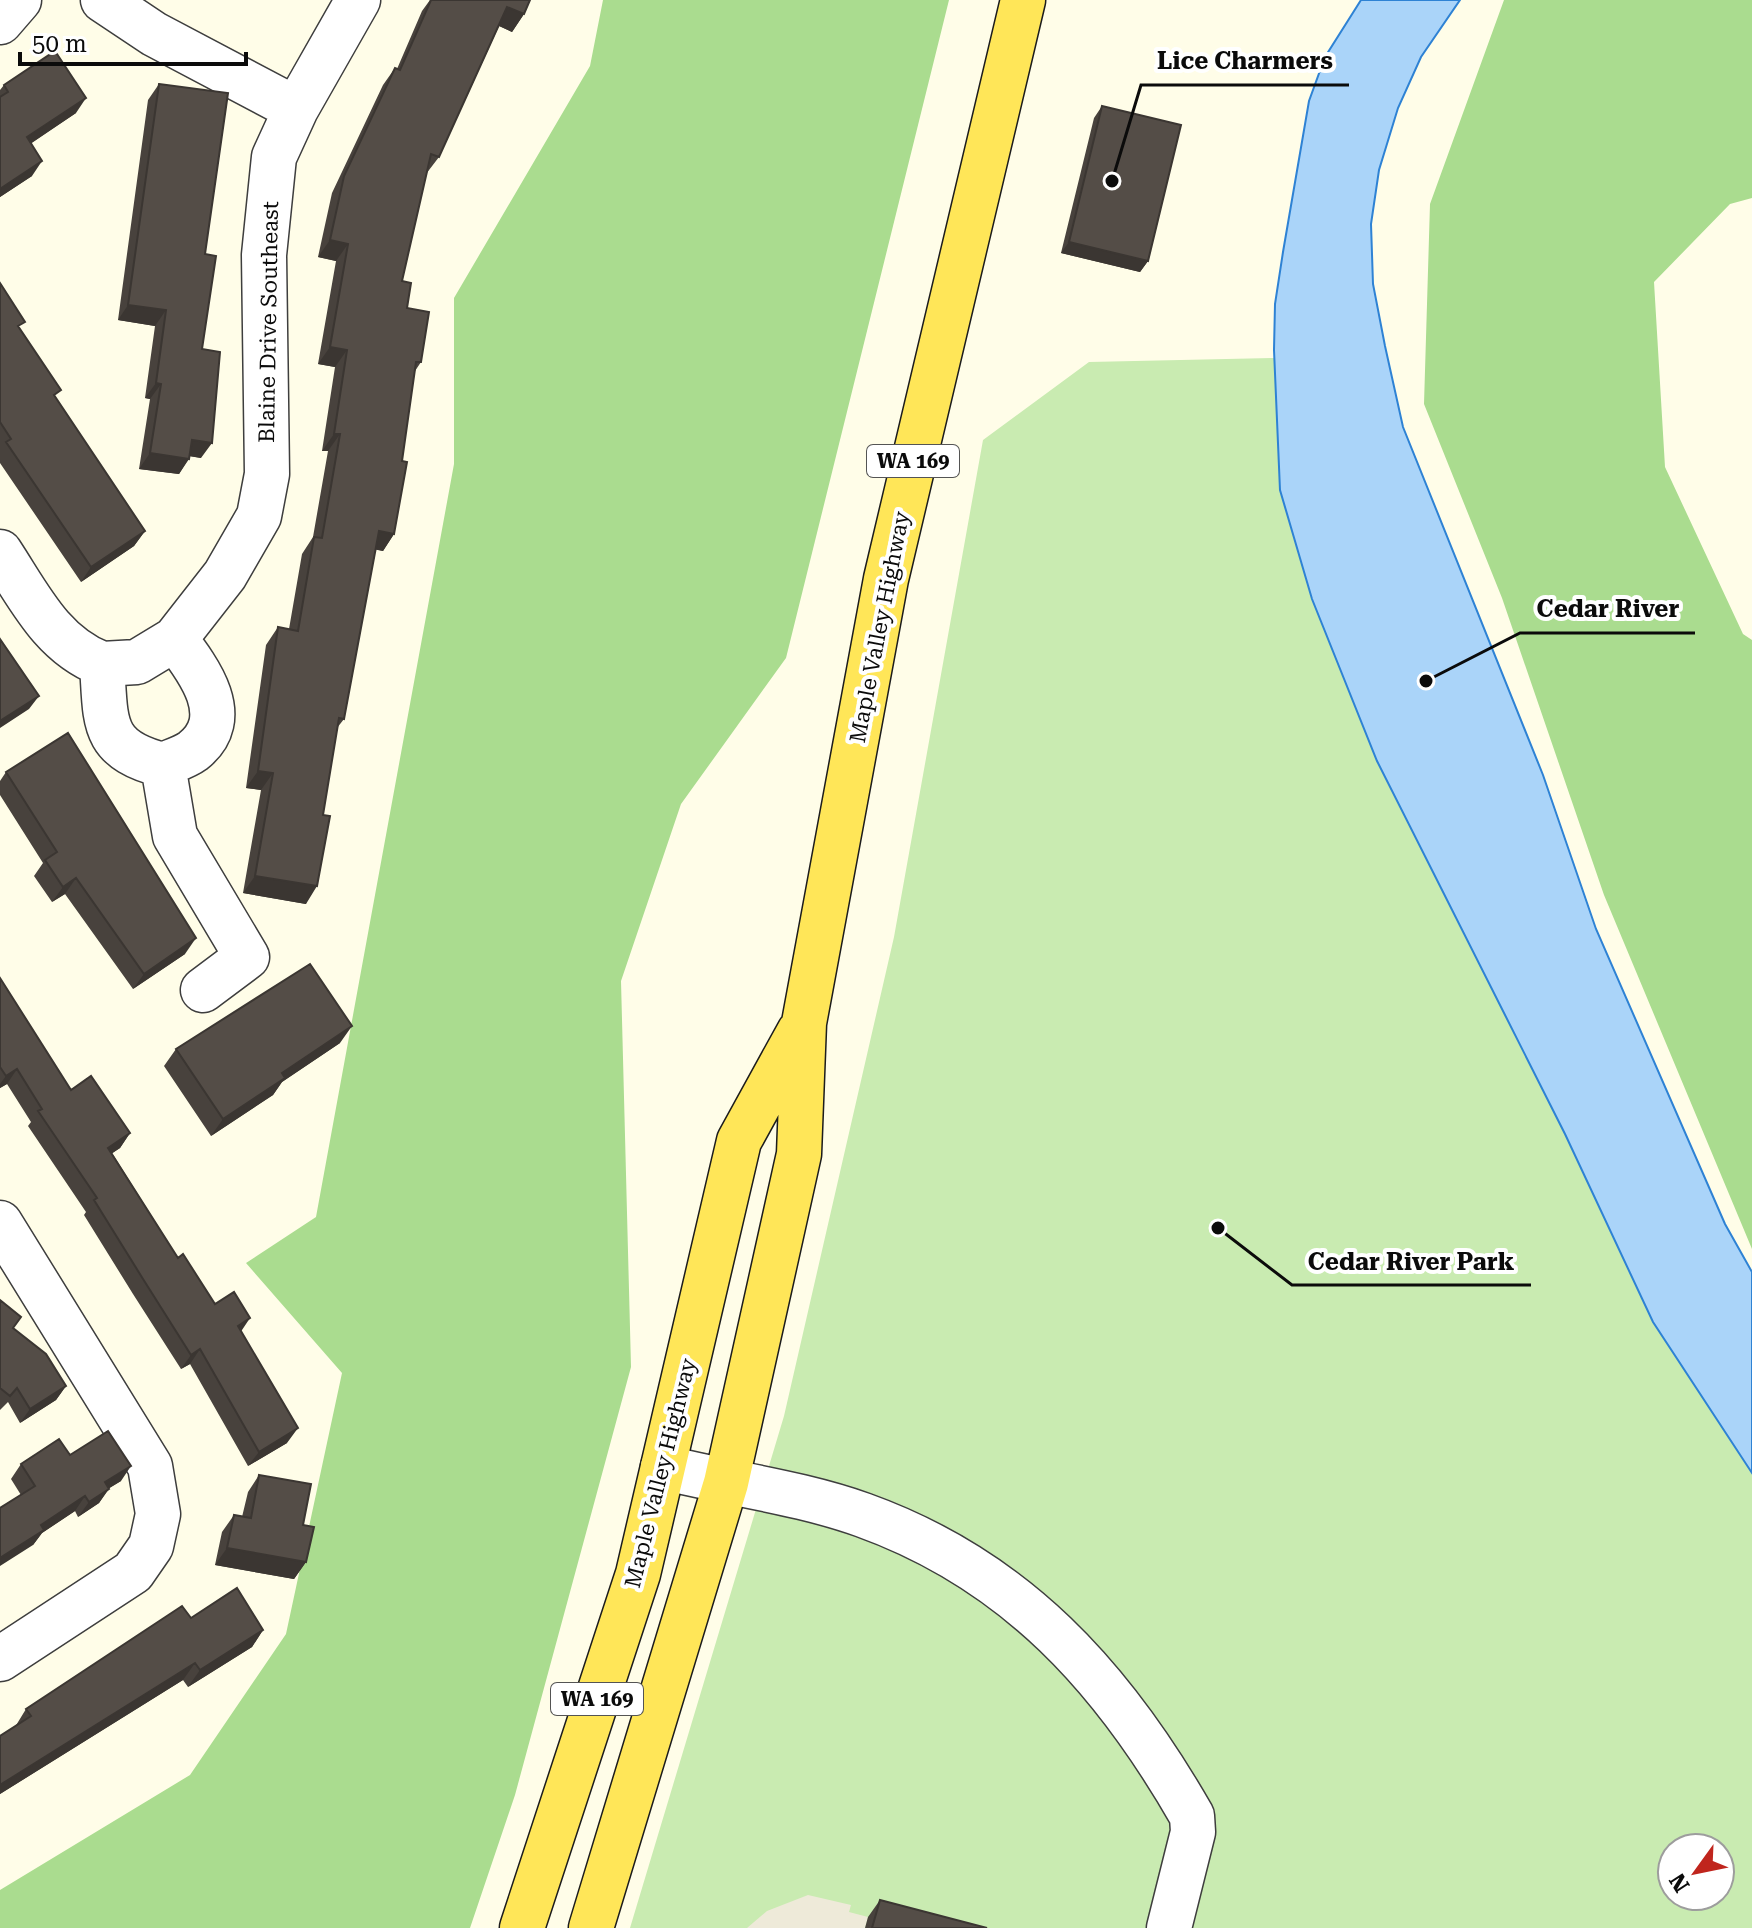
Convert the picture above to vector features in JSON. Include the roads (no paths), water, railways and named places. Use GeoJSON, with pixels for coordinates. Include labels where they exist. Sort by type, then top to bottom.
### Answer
{"type":"FeatureCollection","features":[{"type":"Feature","properties":{"kind":"main road","name":"Maple Valley Highway"},"geometry":{"type":"LineString","coordinates":[[591,1928],[726,1483],[799,1154],[804,1023],[886,579],[1023,0]]}},
{"type":"Feature","properties":{"kind":"main road","name":"Maple Valley Highway"},"geometry":{"type":"LineString","coordinates":[[522,1928],[638,1574],[739,1141],[804,1023]]}},
{"type":"Feature","properties":{"kind":"street"},"geometry":{"type":"LineString","coordinates":[[0,22],[19,0]]}},
{"type":"Feature","properties":{"kind":"street"},"geometry":{"type":"LineString","coordinates":[[103,0],[154,34],[296,109]]}},
{"type":"Feature","properties":{"kind":"street","name":"Blaine Drive Southeast"},"geometry":{"type":"LineString","coordinates":[[102,664],[137,662],[175,639],[225,575],[259,516],[267,474],[264,255],[267,201],[274,157],[296,109],[358,0]]}},
{"type":"Feature","properties":{"kind":"street"},"geometry":{"type":"LineString","coordinates":[[0,552],[51,629],[76,654],[102,664],[105,711],[112,739],[134,758],[163,765],[193,751],[210,727],[212,699],[199,671],[175,639]]}},
{"type":"Feature","properties":{"kind":"street"},"geometry":{"type":"LineString","coordinates":[[163,765],[175,836],[247,957],[203,990]]}},
{"type":"Feature","properties":{"kind":"street"},"geometry":{"type":"LineString","coordinates":[[0,1659],[133,1572],[151,1546],[158,1514],[150,1466],[3,1234]]}},
{"type":"Feature","properties":{"kind":"street"},"geometry":{"type":"LineString","coordinates":[[663,1467],[773,1491],[862,1515],[917,1538],[996,1584],[1035,1612],[1101,1683],[1192,1816],[1190,1847],[1169,1928]]}},
{"type":"Feature","properties":{"kind":"water"},"geometry":{"type":"Polygon","coordinates":[[[1361,0],[1460,0],[1421,57],[1398,108],[1379,170],[1371,224],[1373,284],[1385,346],[1403,427],[1543,775],[1596,929],[1725,1224],[1752,1272],[1752,1473],[1653,1322],[1565,1134],[1377,761],[1312,599],[1280,490],[1274,350],[1275,304],[1283,252],[1309,101],[1325,57],[1361,0]]]}},
{"type":"Feature","properties":{"kind":"place","name":"Lice Charmers"},"geometry":{"type":"Point","coordinates":[1112,181]}},
{"type":"Feature","properties":{"kind":"place","name":"Cedar River"},"geometry":{"type":"Point","coordinates":[1426,681]}},
{"type":"Feature","properties":{"kind":"place","name":"Cedar River Park"},"geometry":{"type":"Point","coordinates":[1218,1228]}}]}
